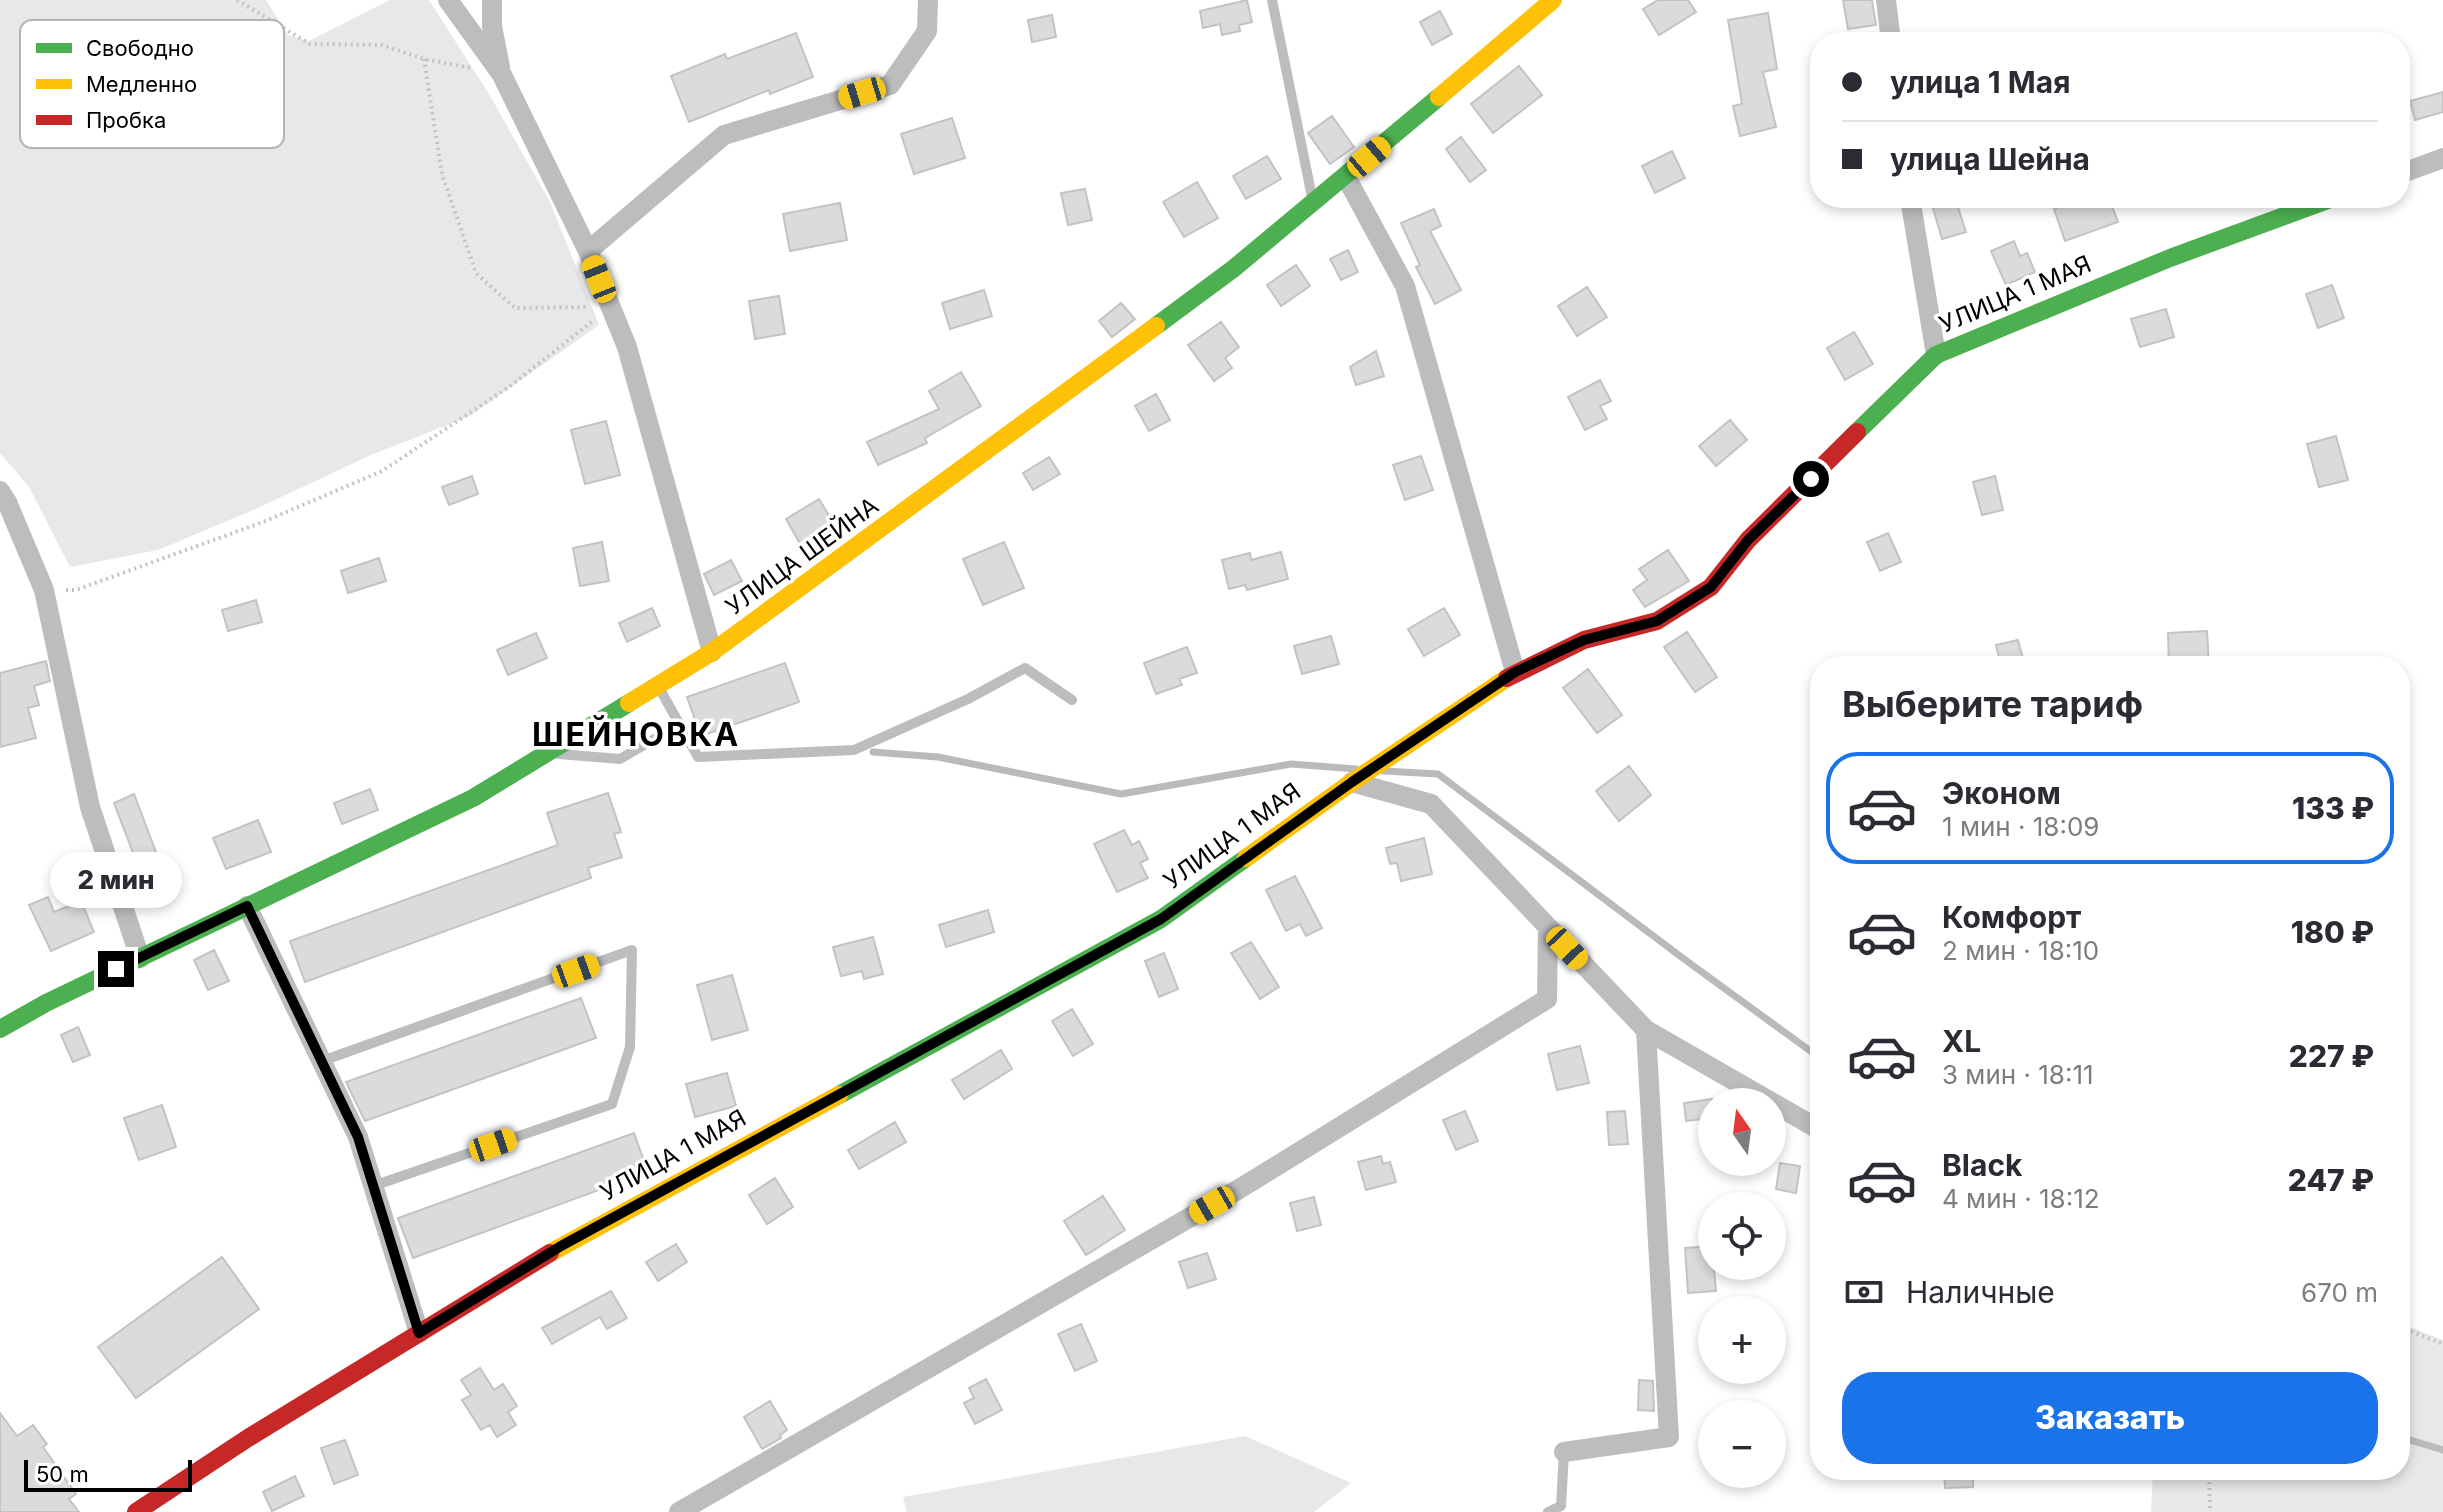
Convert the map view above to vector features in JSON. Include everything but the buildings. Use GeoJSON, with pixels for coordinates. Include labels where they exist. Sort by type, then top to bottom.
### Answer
{"type":"FeatureCollection","features":[{"type":"Feature","properties":{"kind":"street"},"geometry":{"type":"LineString","coordinates":[[448,0],[502,75],[588,251],[611,307],[627,347],[712,652]]}},
{"type":"Feature","properties":{"kind":"street"},"geometry":{"type":"LineString","coordinates":[[492,0],[492,26],[502,75]]}},
{"type":"Feature","properties":{"kind":"street"},"geometry":{"type":"LineString","coordinates":[[588,251],[724,135],[890,85],[927,31],[928,0]]}},
{"type":"Feature","properties":{"kind":"street","name":"УЛИЦА ШЕЙНА"},"geometry":{"type":"LineString","coordinates":[[0,1029],[46,1003],[473,798],[712,652],[1233,269],[1553,0]]}},
{"type":"Feature","properties":{"kind":"street"},"geometry":{"type":"LineString","coordinates":[[1886,0],[1890,32]]}},
{"type":"Feature","properties":{"kind":"street"},"geometry":{"type":"LineString","coordinates":[[2410,170],[2443,158]]}},
{"type":"Feature","properties":{"kind":"street"},"geometry":{"type":"LineString","coordinates":[[1346,177],[1405,286],[1515,672]]}},
{"type":"Feature","properties":{"kind":"street"},"geometry":{"type":"LineString","coordinates":[[1912,208],[1936,355]]}},
{"type":"Feature","properties":{"kind":"street","name":"УЛИЦА 1 МАЯ"},"geometry":{"type":"LineString","coordinates":[[136,1512],[248,1438],[561,1246],[1161,919],[1352,782],[1515,672],[1584,640],[1657,621],[1711,587],[1748,540],[1936,355],[2170,258],[2306,208]]}},
{"type":"Feature","properties":{"kind":"street"},"geometry":{"type":"LineString","coordinates":[[0,491],[44,590],[90,807],[140,958]]}},
{"type":"Feature","properties":{"kind":"street"},"geometry":{"type":"LineString","coordinates":[[1352,782],[1431,804],[1646,1030],[1810,1124]]}},
{"type":"Feature","properties":{"kind":"street"},"geometry":{"type":"LineString","coordinates":[[247,906],[358,1137],[419,1333]]}},
{"type":"Feature","properties":{"kind":"street"},"geometry":{"type":"LineString","coordinates":[[679,1512],[1239,1189],[1547,999],[1548,928]]}},
{"type":"Feature","properties":{"kind":"street"},"geometry":{"type":"LineString","coordinates":[[1564,1452],[1669,1437],[1646,1030]]}},
{"type":"Feature","properties":{"kind":"lane"},"geometry":{"type":"LineString","coordinates":[[1272,0],[1313,203]]}},
{"type":"Feature","properties":{"kind":"lane"},"geometry":{"type":"LineString","coordinates":[[657,684],[698,757],[854,750],[968,699],[1025,668],[1072,700]]}},
{"type":"Feature","properties":{"kind":"lane"},"geometry":{"type":"LineString","coordinates":[[545,753],[620,759],[680,724]]}},
{"type":"Feature","properties":{"kind":"lane"},"geometry":{"type":"LineString","coordinates":[[322,1061],[632,950],[630,1047],[612,1104],[373,1186]]}},
{"type":"Feature","properties":{"kind":"lane"},"geometry":{"type":"LineString","coordinates":[[1548,1512],[1561,1506],[1564,1452]]}},
{"type":"Feature","properties":{"kind":"path"},"geometry":{"type":"LineString","coordinates":[[237,0],[270,20]]}},
{"type":"Feature","properties":{"kind":"path"},"geometry":{"type":"LineString","coordinates":[[284,28],[310,44],[382,45],[424,59],[502,75]]}},
{"type":"Feature","properties":{"kind":"path"},"geometry":{"type":"LineString","coordinates":[[424,59],[442,174],[476,273],[515,308],[611,307]]}},
{"type":"Feature","properties":{"kind":"path"},"geometry":{"type":"LineString","coordinates":[[44,590],[76,590],[263,522],[382,471],[509,387],[611,307]]}},
{"type":"Feature","properties":{"kind":"path"},"geometry":{"type":"LineString","coordinates":[[2410,1331],[2443,1344]]}},
{"type":"Feature","properties":{"kind":"path"},"geometry":{"type":"LineString","coordinates":[[2209,1480],[2210,1512]]}},
{"type":"Feature","properties":{"kind":"shaded area"},"geometry":{"type":"Polygon","coordinates":[[[0,0],[266,0],[279,20],[20,20],[20,148],[284,148],[284,29],[288,35],[309,41],[390,0],[429,0],[489,94],[550,202],[599,325],[470,416],[371,455],[158,550],[70,567],[29,487],[0,453],[0,0]]]}},
{"type":"Feature","properties":{"kind":"shaded area"},"geometry":{"type":"Polygon","coordinates":[[[2410,1327],[2443,1340],[2443,1512],[2151,1512],[2153,1480],[2410,1480],[2410,1327]]]}},
{"type":"Feature","properties":{"kind":"shaded area"},"geometry":{"type":"Polygon","coordinates":[[[1245,1436],[1351,1483],[1314,1512],[907,1512],[903,1497],[1245,1436]]]}},
{"type":"Feature","properties":{"kind":"waterway"},"geometry":{"type":"LineString","coordinates":[[873,752],[938,757],[1121,794],[1291,764],[1356,769]]}},
{"type":"Feature","properties":{"kind":"waterway"},"geometry":{"type":"LineString","coordinates":[[1384,771],[1438,774],[1810,1051]]}},
{"type":"Feature","properties":{"kind":"waterway"},"geometry":{"type":"LineString","coordinates":[[2410,1440],[2443,1450]]}},
{"type":"Feature","properties":{"kind":"traffic: fast"},"geometry":{"type":"LineString","coordinates":[[1156,326],[1233,269],[1439,97]]}},
{"type":"Feature","properties":{"kind":"traffic: fast"},"geometry":{"type":"LineString","coordinates":[[1857,432],[1936,355],[2170,258],[2306,208]]}},
{"type":"Feature","properties":{"kind":"traffic: fast"},"geometry":{"type":"LineString","coordinates":[[0,1029],[46,1003],[473,798],[629,703]]}},
{"type":"Feature","properties":{"kind":"traffic: fast"},"geometry":{"type":"LineString","coordinates":[[839,1095],[1161,919],[1246,858]]}},
{"type":"Feature","properties":{"kind":"traffic: slow"},"geometry":{"type":"LineString","coordinates":[[1439,97],[1553,0]]}},
{"type":"Feature","properties":{"kind":"traffic: slow"},"geometry":{"type":"LineString","coordinates":[[629,703],[712,652],[1156,326]]}},
{"type":"Feature","properties":{"kind":"traffic: slow"},"geometry":{"type":"LineString","coordinates":[[1246,858],[1507,678]]}},
{"type":"Feature","properties":{"kind":"traffic: slow"},"geometry":{"type":"LineString","coordinates":[[550,1253],[839,1095]]}},
{"type":"Feature","properties":{"kind":"traffic: jam"},"geometry":{"type":"LineString","coordinates":[[1507,678],[1584,640],[1657,621],[1711,587],[1748,540],[1857,432]]}},
{"type":"Feature","properties":{"kind":"traffic: jam"},"geometry":{"type":"LineString","coordinates":[[136,1512],[248,1438],[550,1253]]}},
{"type":"Feature","properties":{"kind":"district","name":"ШЕЙНОВКА"},"geometry":{"type":"Point","coordinates":[636,734]}},
{"type":"Feature","properties":{"kind":"route"},"geometry":{"type":"LineString","coordinates":[[116,969],[247,906],[358,1137],[419,1333],[561,1246],[1161,919],[1352,782],[1515,672],[1584,640],[1657,621],[1711,587],[1748,540],[1811,479]]}}]}
